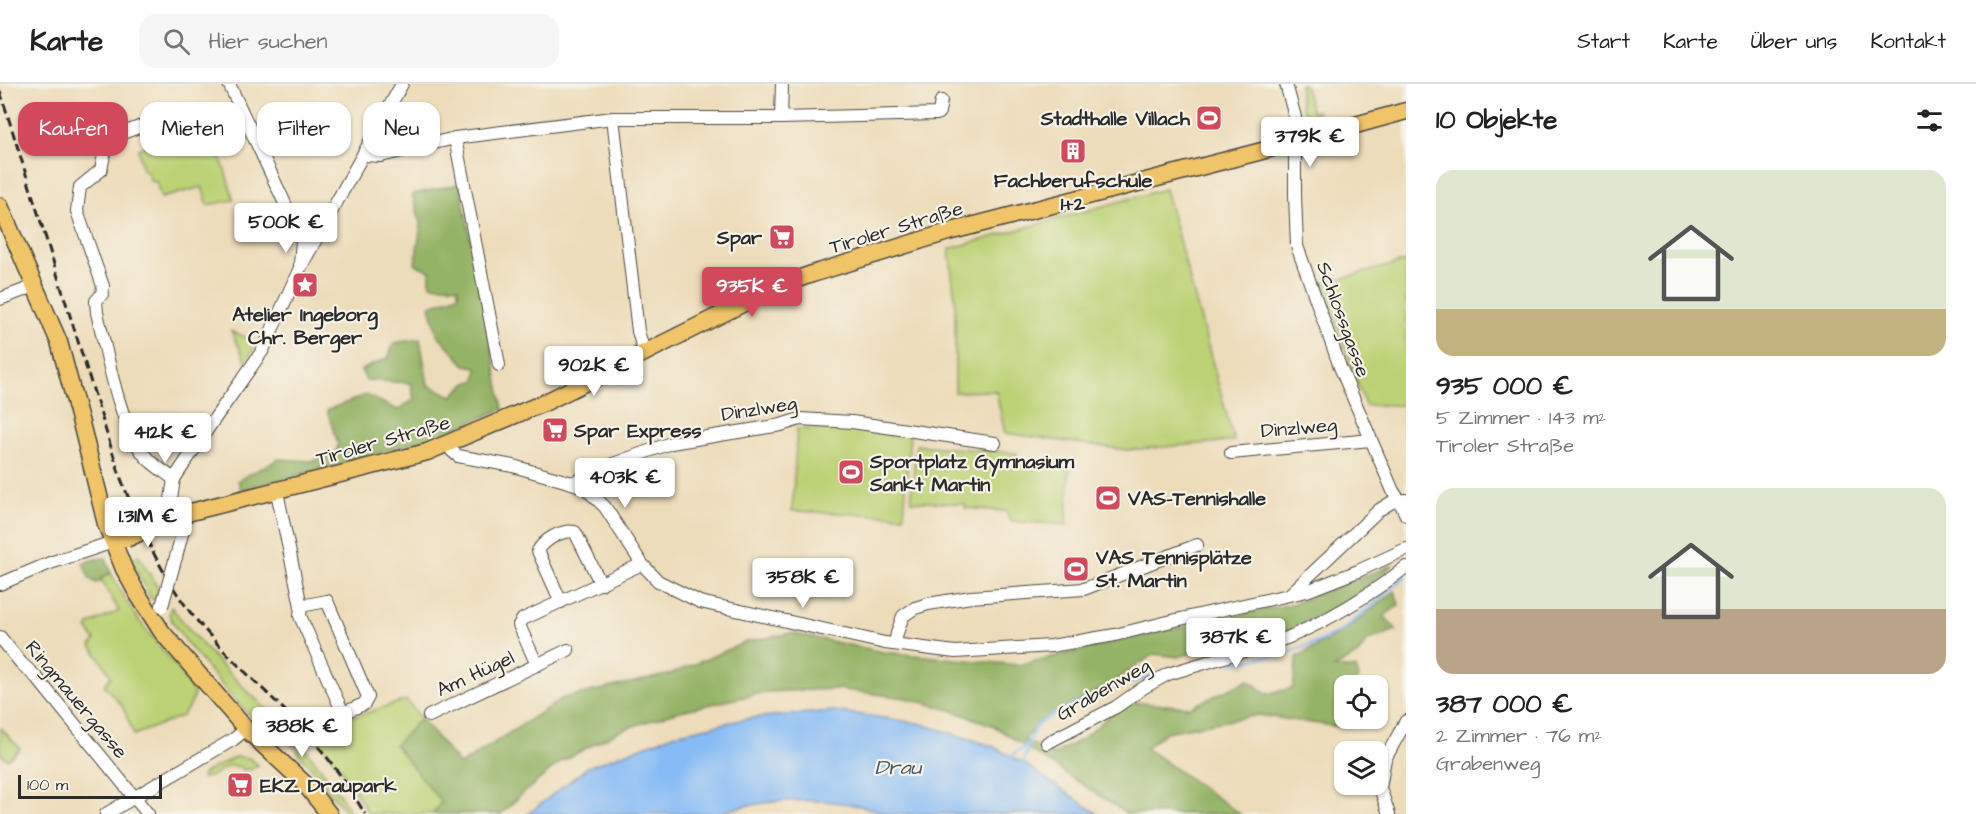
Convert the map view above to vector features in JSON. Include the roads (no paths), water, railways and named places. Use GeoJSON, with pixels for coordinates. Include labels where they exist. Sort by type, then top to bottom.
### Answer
{"type":"FeatureCollection","features":[{"type":"Feature","properties":{"kind":"main road","name":"Tiroler Straße"},"geometry":{"type":"LineString","coordinates":[[120,540],[179,515],[277,492],[449,444],[546,402],[778,286],[858,259],[948,232],[1406,111]]}},
{"type":"Feature","properties":{"kind":"main road"},"geometry":{"type":"LineString","coordinates":[[0,206],[59,342],[106,524],[120,540],[137,593],[162,632],[246,729],[305,784],[329,814]]}},
{"type":"Feature","properties":{"kind":"street"},"geometry":{"type":"LineString","coordinates":[[229,84],[302,240],[299,270]]}},
{"type":"Feature","properties":{"kind":"street"},"geometry":{"type":"LineString","coordinates":[[392,102],[402,84]]}},
{"type":"Feature","properties":{"kind":"street"},"geometry":{"type":"LineString","coordinates":[[781,118],[782,84]]}},
{"type":"Feature","properties":{"kind":"street","name":"Schlossgasse"},"geometry":{"type":"LineString","coordinates":[[1286,84],[1295,117],[1297,246],[1340,367],[1393,491],[1403,500],[1406,515]]}},
{"type":"Feature","properties":{"kind":"street"},"geometry":{"type":"LineString","coordinates":[[440,142],[612,118],[781,118],[937,114],[941,100]]}},
{"type":"Feature","properties":{"kind":"street"},"geometry":{"type":"LineString","coordinates":[[612,118],[638,331],[644,352]]}},
{"type":"Feature","properties":{"kind":"street"},"geometry":{"type":"LineString","coordinates":[[140,127],[107,139],[101,170],[80,187],[77,211],[103,286],[102,294],[96,301],[97,313],[118,398],[131,434],[146,457],[174,479]]}},
{"type":"Feature","properties":{"kind":"street"},"geometry":{"type":"LineString","coordinates":[[455,138],[499,365]]}},
{"type":"Feature","properties":{"kind":"street"},"geometry":{"type":"LineString","coordinates":[[162,632],[162,606],[183,530],[171,499],[174,479],[263,350],[299,270],[363,156]]}},
{"type":"Feature","properties":{"kind":"street"},"geometry":{"type":"LineString","coordinates":[[0,299],[35,286]]}},
{"type":"Feature","properties":{"kind":"street","name":"Dinzlweg"},"geometry":{"type":"LineString","coordinates":[[572,483],[604,467],[671,443],[781,425],[800,419],[852,422],[995,443]]}},
{"type":"Feature","properties":{"kind":"street","name":"Dinzlweg"},"geometry":{"type":"LineString","coordinates":[[1231,453],[1371,440]]}},
{"type":"Feature","properties":{"kind":"street"},"geometry":{"type":"LineString","coordinates":[[449,444],[458,456],[513,466],[585,488],[605,507],[642,564],[658,581],[700,602],[895,644],[955,652],[1052,646],[1115,635],[1307,591],[1359,571],[1406,549]]}},
{"type":"Feature","properties":{"kind":"street"},"geometry":{"type":"LineString","coordinates":[[277,492],[302,606],[300,616],[343,713],[364,704],[368,697],[327,601],[302,606]]}},
{"type":"Feature","properties":{"kind":"street"},"geometry":{"type":"LineString","coordinates":[[1289,595],[1379,510],[1392,502],[1403,500]]}},
{"type":"Feature","properties":{"kind":"street"},"geometry":{"type":"LineString","coordinates":[[561,602],[538,551],[543,543],[568,530],[575,532],[601,584]]}},
{"type":"Feature","properties":{"kind":"street"},"geometry":{"type":"LineString","coordinates":[[0,584],[50,563],[120,540]]}},
{"type":"Feature","properties":{"kind":"street"},"geometry":{"type":"LineString","coordinates":[[895,644],[903,616],[915,608],[971,597],[1084,589],[1197,545]]}},
{"type":"Feature","properties":{"kind":"street","name":"Am Hügel"},"geometry":{"type":"LineString","coordinates":[[537,665],[519,625],[523,619],[642,564]]}},
{"type":"Feature","properties":{"kind":"street","name":"Grabenweg"},"geometry":{"type":"LineString","coordinates":[[1047,742],[1116,707],[1168,674],[1287,638],[1303,631],[1344,610],[1406,567]]}},
{"type":"Feature","properties":{"kind":"street","name":"Ringmauergasse"},"geometry":{"type":"LineString","coordinates":[[0,637],[21,663],[37,678],[148,814]]}},
{"type":"Feature","properties":{"kind":"street","name":"Am Hügel"},"geometry":{"type":"LineString","coordinates":[[429,716],[568,650]]}},
{"type":"Feature","properties":{"kind":"street"},"geometry":{"type":"LineString","coordinates":[[1389,814],[1380,788],[1385,759],[1406,721]]}},
{"type":"Feature","properties":{"kind":"street"},"geometry":{"type":"LineString","coordinates":[[106,814],[234,739],[246,729]]}},
{"type":"Feature","properties":{"kind":"water","name":"Drau"},"geometry":{"type":"Polygon","coordinates":[[[834,711],[918,723],[992,746],[1023,763],[1098,814],[887,814],[847,804],[802,800],[757,804],[717,814],[528,814],[588,767],[679,733],[751,718],[834,711]]]}},
{"type":"Feature","properties":{"kind":"waterway"},"geometry":{"type":"LineString","coordinates":[[1231,663],[1286,653],[1318,642],[1344,629],[1406,576]]}},
{"type":"Feature","properties":{"kind":"waterway"},"geometry":{"type":"LineString","coordinates":[[1021,766],[1033,731],[1042,721],[1071,706],[1150,676]]}},
{"type":"Feature","properties":{"kind":"waterway"},"geometry":{"type":"LineString","coordinates":[[1010,757],[1029,743]]}},
{"type":"Feature","properties":{"kind":"railway"},"geometry":{"type":"LineString","coordinates":[[0,91],[120,476],[152,550],[171,584],[194,617],[312,739],[351,791],[365,814]]}},
{"type":"Feature","properties":{"kind":"place","name":"Stadthalle Villach"},"geometry":{"type":"Point","coordinates":[1209,118]}},
{"type":"Feature","properties":{"kind":"place","name":"Fachberufschule 1+2"},"geometry":{"type":"Point","coordinates":[1073,151]}},
{"type":"Feature","properties":{"kind":"place","name":"Spar"},"geometry":{"type":"Point","coordinates":[782,237]}},
{"type":"Feature","properties":{"kind":"place","name":"Atelier Ingeborg Chr. Berger"},"geometry":{"type":"Point","coordinates":[305,285]}},
{"type":"Feature","properties":{"kind":"place","name":"Spar Express"},"geometry":{"type":"Point","coordinates":[555,430]}},
{"type":"Feature","properties":{"kind":"place","name":"Sportplatz Gymnasium Sankt Martin"},"geometry":{"type":"Point","coordinates":[851,472]}},
{"type":"Feature","properties":{"kind":"place","name":"VAS-Tennishalle"},"geometry":{"type":"Point","coordinates":[1108,498]}},
{"type":"Feature","properties":{"kind":"place","name":"VAS Tennisplätze St. Martin"},"geometry":{"type":"Point","coordinates":[1076,569]}},
{"type":"Feature","properties":{"kind":"place","name":"EKZ Draupark"},"geometry":{"type":"Point","coordinates":[240,785]}}]}
